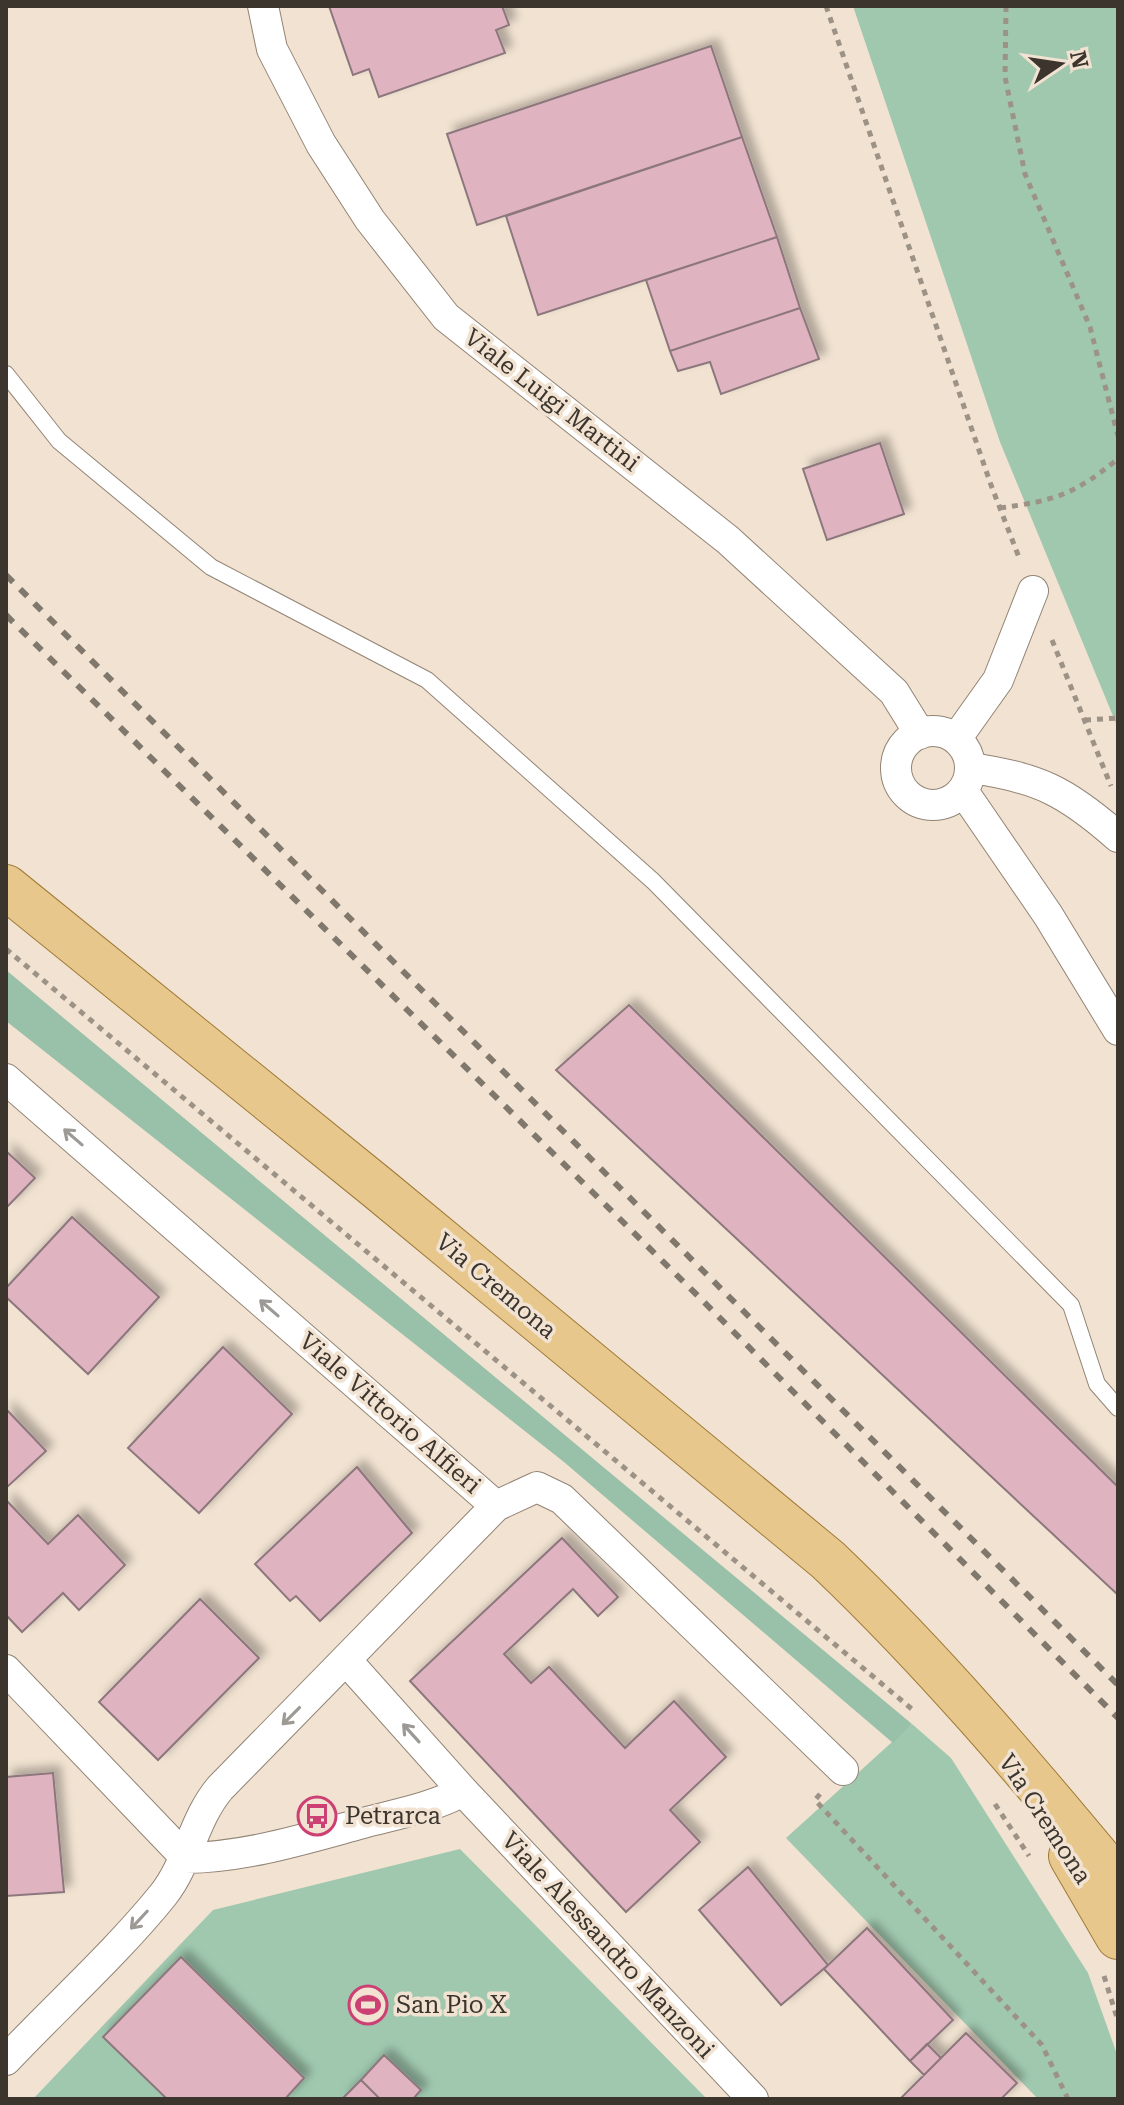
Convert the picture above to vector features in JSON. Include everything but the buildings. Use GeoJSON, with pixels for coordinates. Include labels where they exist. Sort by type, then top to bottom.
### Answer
{"type":"FeatureCollection","features":[{"type":"Feature","properties":{"kind":"main road","name":"Via Cremona"},"geometry":{"type":"LineString","coordinates":[[6,887],[764,1506],[890,1619],[970,1704],[1118,1881]]}},
{"type":"Feature","properties":{"kind":"main road","name":"Via Cremona"},"geometry":{"type":"LineString","coordinates":[[970,1704],[1070,1855],[1110,1953]]}},
{"type":"Feature","properties":{"kind":"street","name":"Viale Luigi Martini"},"geometry":{"type":"LineString","coordinates":[[263,6],[272,49],[321,144],[370,220],[446,317],[728,540],[894,692],[920,734]]}},
{"type":"Feature","properties":{"kind":"street"},"geometry":{"type":"LineString","coordinates":[[956,739],[998,680],[1033,591]]}},
{"type":"Feature","properties":{"kind":"street"},"geometry":{"type":"LineString","coordinates":[[967,779],[954,799],[932,805],[920,803],[902,788],[896,765],[899,753],[920,734],[935,731],[956,739],[963,747],[967,779],[1118,1030]]}},
{"type":"Feature","properties":{"kind":"street"},"geometry":{"type":"LineString","coordinates":[[967,779],[1016,774],[1059,791],[1118,837]]}},
{"type":"Feature","properties":{"kind":"street","name":"Viale Vittorio Alfieri"},"geometry":{"type":"LineString","coordinates":[[6,1079],[496,1506],[537,1487],[562,1499],[843,1770]]}},
{"type":"Feature","properties":{"kind":"street"},"geometry":{"type":"LineString","coordinates":[[6,2060],[163,1895],[186,1858],[205,1806],[496,1506]]}},
{"type":"Feature","properties":{"kind":"street","name":"Viale Alessandro Manzoni"},"geometry":{"type":"LineString","coordinates":[[346,1660],[463,1791],[753,2099]]}},
{"type":"Feature","properties":{"kind":"street"},"geometry":{"type":"LineString","coordinates":[[6,1670],[186,1858],[225,1856],[273,1847],[428,1806],[463,1791]]}},
{"type":"Feature","properties":{"kind":"lane"},"geometry":{"type":"LineString","coordinates":[[6,374],[59,441],[211,567],[427,680],[653,881],[1071,1305],[1097,1384],[1118,1408]]}},
{"type":"Feature","properties":{"kind":"path"},"geometry":{"type":"LineString","coordinates":[[826,6],[1000,508],[1112,789]]}},
{"type":"Feature","properties":{"kind":"path"},"geometry":{"type":"LineString","coordinates":[[1006,6],[1005,77],[1025,174],[1090,327],[1118,436]]}},
{"type":"Feature","properties":{"kind":"path"},"geometry":{"type":"LineString","coordinates":[[1000,508],[1044,502],[1082,488],[1118,459]]}},
{"type":"Feature","properties":{"kind":"path"},"geometry":{"type":"LineString","coordinates":[[1085,720],[1118,718]]}},
{"type":"Feature","properties":{"kind":"path"},"geometry":{"type":"LineString","coordinates":[[6,949],[923,1719]]}},
{"type":"Feature","properties":{"kind":"path"},"geometry":{"type":"LineString","coordinates":[[843,1770],[815,1800],[1042,2045],[1068,2099]]}},
{"type":"Feature","properties":{"kind":"path"},"geometry":{"type":"LineString","coordinates":[[993,1801],[1035,1866]]}},
{"type":"Feature","properties":{"kind":"path"},"geometry":{"type":"LineString","coordinates":[[1110,1953],[1118,2021]]}},
{"type":"Feature","properties":{"kind":"green space"},"geometry":{"type":"Polygon","coordinates":[[[853,6],[1118,6],[1118,728],[1000,442],[853,6]]]}},
{"type":"Feature","properties":{"kind":"green space"},"geometry":{"type":"Polygon","coordinates":[[[6,970],[912,1724],[893,1743],[564,1462],[6,1021],[6,970]]]}},
{"type":"Feature","properties":{"kind":"green space"},"geometry":{"type":"Polygon","coordinates":[[[912,1724],[951,1758],[1088,1973],[1118,2057],[1118,2099],[1038,2099],[786,1838],[912,1724]]]}},
{"type":"Feature","properties":{"kind":"green space","name":"San Pio X"},"geometry":{"type":"Polygon","coordinates":[[[460,1849],[707,2099],[33,2099],[213,1910],[460,1849]]]}},
{"type":"Feature","properties":{"kind":"railway"},"geometry":{"type":"LineString","coordinates":[[6,575],[1118,1685]]}},
{"type":"Feature","properties":{"kind":"railway"},"geometry":{"type":"LineString","coordinates":[[6,615],[696,1294],[1118,1718]]}},
{"type":"Feature","properties":{"kind":"place","name":"Petrarca"},"geometry":{"type":"Point","coordinates":[317,1816]}},
{"type":"Feature","properties":{"kind":"place","name":"San Pio X"},"geometry":{"type":"Point","coordinates":[368,2005]}}]}
